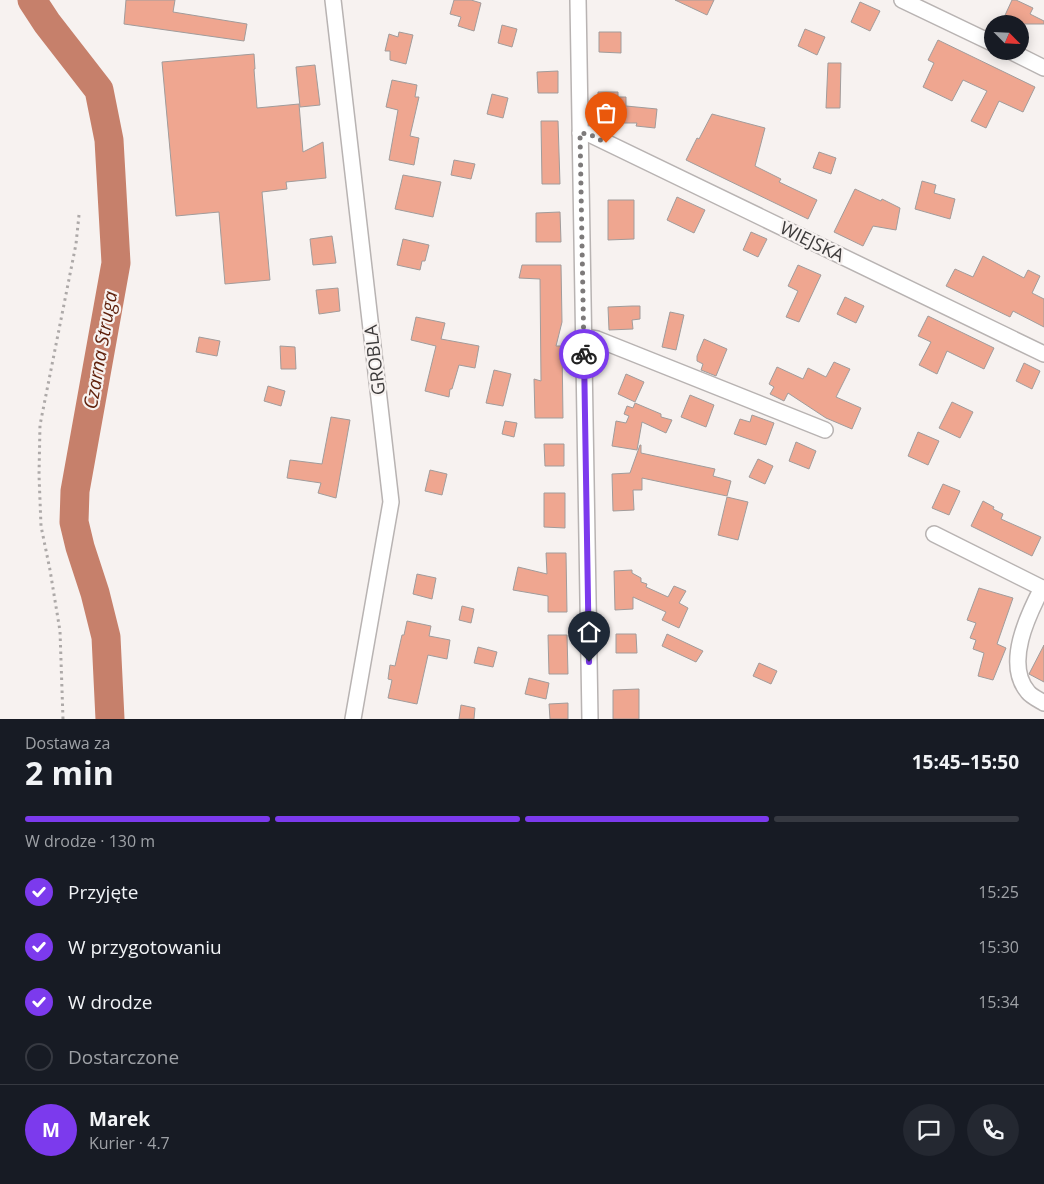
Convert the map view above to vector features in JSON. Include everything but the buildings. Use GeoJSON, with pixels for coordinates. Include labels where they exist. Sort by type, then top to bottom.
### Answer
{"type":"FeatureCollection","features":[{"type":"Feature","properties":{"kind":"street","name":"GROBLA"},"geometry":{"type":"LineString","coordinates":[[333,0],[391,502],[353,719]]}},
{"type":"Feature","properties":{"kind":"street"},"geometry":{"type":"LineString","coordinates":[[578,0],[590,719]]}},
{"type":"Feature","properties":{"kind":"street"},"geometry":{"type":"LineString","coordinates":[[902,0],[984,39]]}},
{"type":"Feature","properties":{"kind":"street"},"geometry":{"type":"LineString","coordinates":[[1028,60],[1044,68]]}},
{"type":"Feature","properties":{"kind":"street","name":"WIEJSKA"},"geometry":{"type":"LineString","coordinates":[[580,133],[589,134],[1044,354]]}},
{"type":"Feature","properties":{"kind":"street"},"geometry":{"type":"LineString","coordinates":[[584,337],[597,339],[825,430]]}},
{"type":"Feature","properties":{"kind":"street"},"geometry":{"type":"LineString","coordinates":[[934,534],[1043,589],[1027,616],[1022,635],[1018,668],[1020,681],[1028,693],[1044,703]]}},
{"type":"Feature","properties":{"kind":"path"},"geometry":{"type":"LineString","coordinates":[[63,719],[60,631],[41,526],[40,425],[80,215]]}},
{"type":"Feature","properties":{"kind":"waterway","name":"Czarna Struga"},"geometry":{"type":"LineString","coordinates":[[32,0],[47,23],[99,90],[109,140],[116,263],[75,491],[74,522],[106,637],[110,719]]}},
{"type":"Feature","properties":{"kind":"way so far"},"geometry":{"type":"LineString","coordinates":[[584,354],[580,133],[589,134],[606,143]]}},
{"type":"Feature","properties":{"kind":"route"},"geometry":{"type":"LineString","coordinates":[[584,354],[589,662]]}}]}
